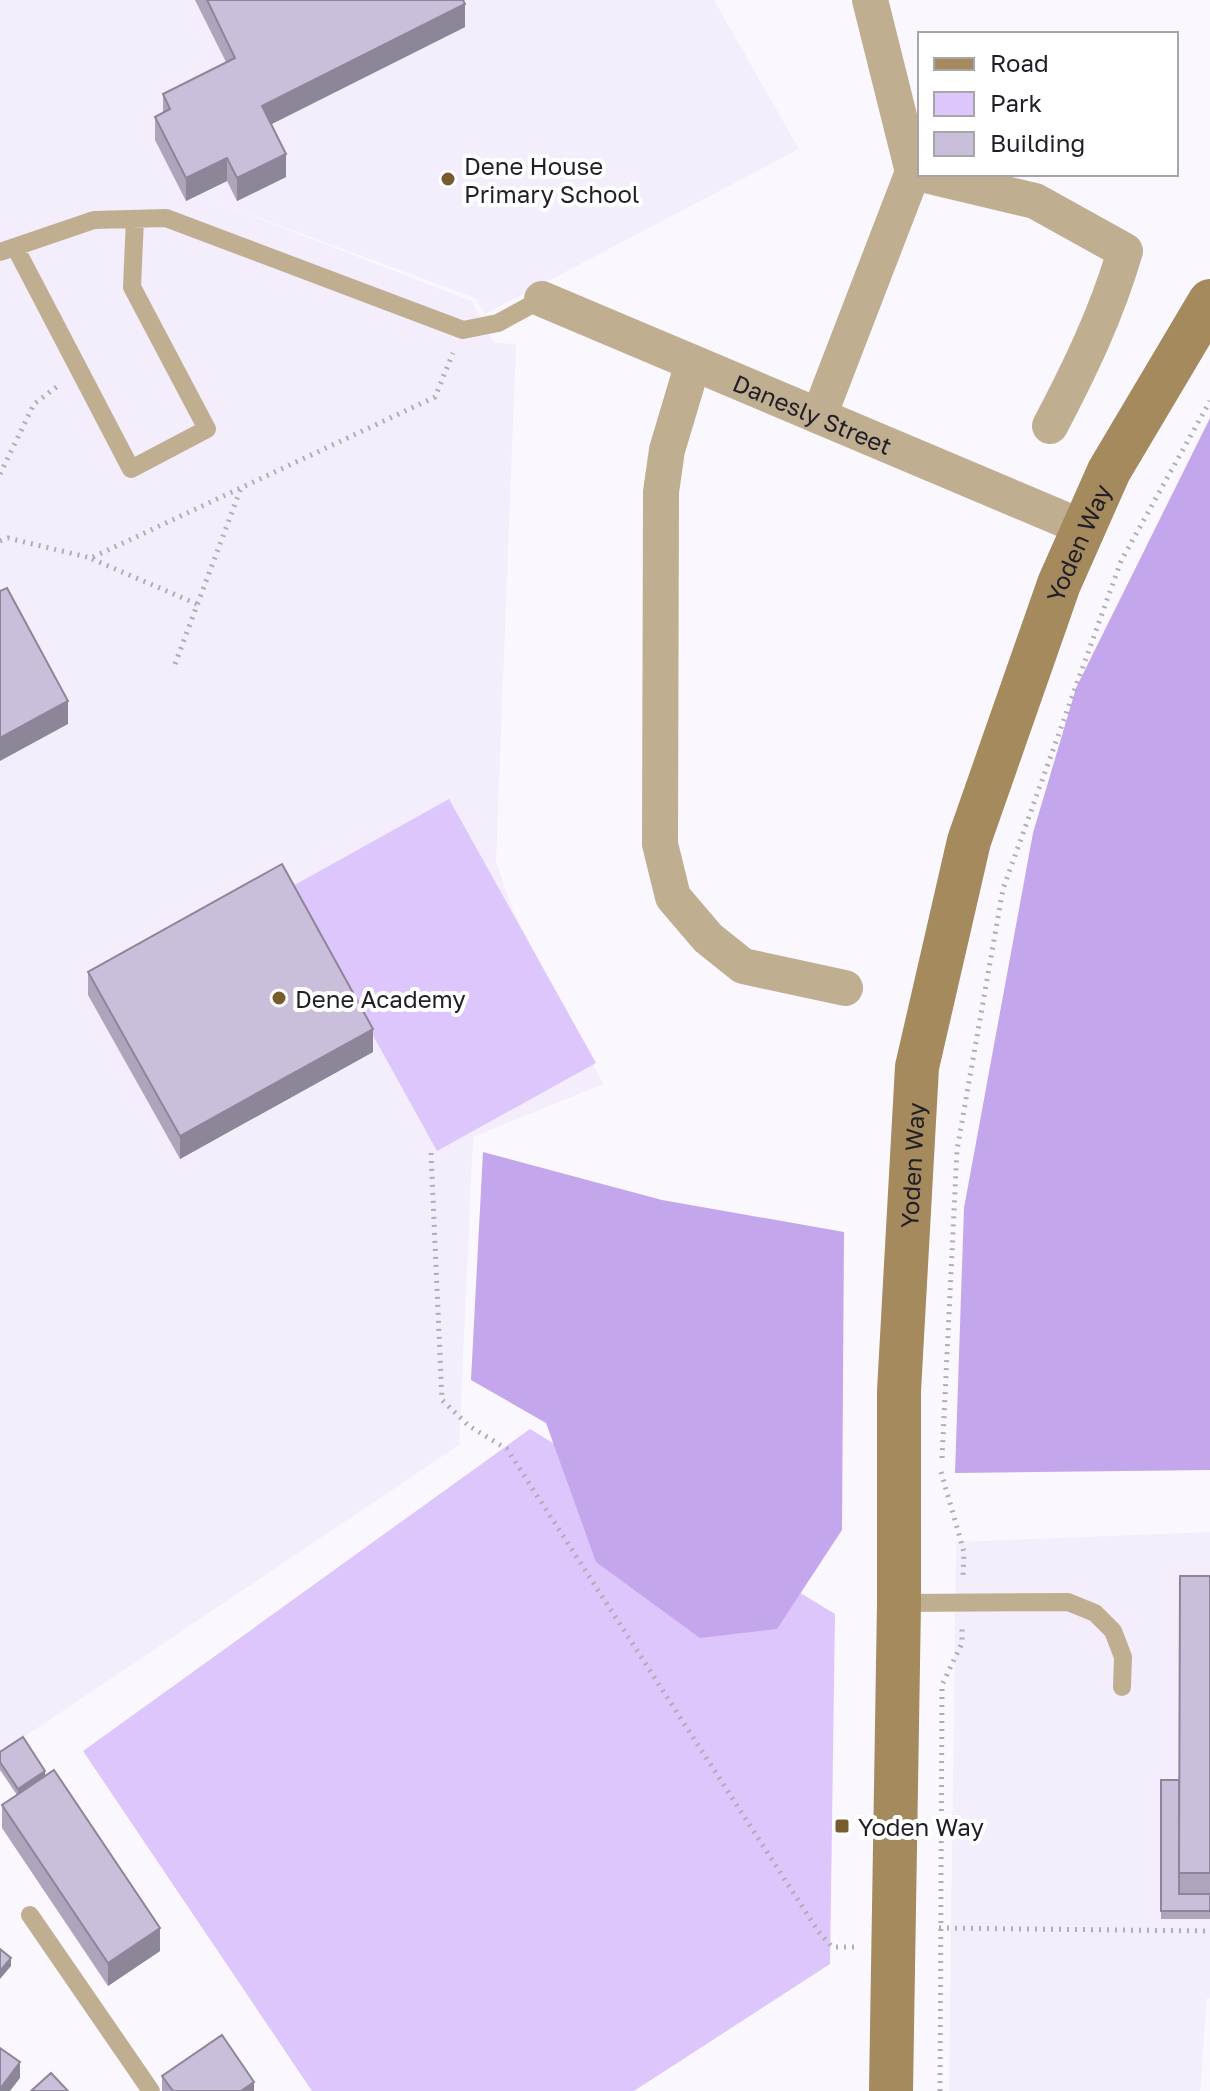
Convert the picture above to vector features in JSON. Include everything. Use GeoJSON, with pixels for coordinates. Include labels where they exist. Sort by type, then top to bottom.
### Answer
{"type":"FeatureCollection","features":[{"type":"Feature","properties":{"kind":"main road","name":"Yoden Way"},"geometry":{"type":"LineString","coordinates":[[891,2091],[899,1603],[899,1391],[917,1067],[969,841],[1059,584],[1109,471],[1210,301]]}},
{"type":"Feature","properties":{"kind":"street"},"geometry":{"type":"LineString","coordinates":[[819,416],[913,172],[870,0]]}},
{"type":"Feature","properties":{"kind":"street"},"geometry":{"type":"LineString","coordinates":[[913,172],[918,173]]}},
{"type":"Feature","properties":{"kind":"street"},"geometry":{"type":"LineString","coordinates":[[930,176],[1035,201],[1125,251],[1090,348],[1050,426]]}},
{"type":"Feature","properties":{"kind":"street","name":"Danesly Street"},"geometry":{"type":"LineString","coordinates":[[542,299],[1084,528]]}},
{"type":"Feature","properties":{"kind":"street"},"geometry":{"type":"LineString","coordinates":[[693,363],[667,450],[661,492],[660,844],[663,857],[673,897],[708,938],[743,966],[845,988]]}},
{"type":"Feature","properties":{"kind":"lane"},"geometry":{"type":"LineString","coordinates":[[135,219],[132,287],[207,429],[131,469],[80,371],[8,250],[94,220],[166,218],[463,330],[498,323],[542,299]]}},
{"type":"Feature","properties":{"kind":"lane"},"geometry":{"type":"LineString","coordinates":[[899,1603],[1068,1602],[1095,1613],[1113,1631],[1123,1657],[1122,1687]]}},
{"type":"Feature","properties":{"kind":"lane"},"geometry":{"type":"LineString","coordinates":[[30,1915],[151,2091]]}},
{"type":"Feature","properties":{"kind":"path"},"geometry":{"type":"LineString","coordinates":[[91,558],[435,397],[463,330]]}},
{"type":"Feature","properties":{"kind":"path"},"geometry":{"type":"LineString","coordinates":[[0,474],[34,404],[80,371]]}},
{"type":"Feature","properties":{"kind":"path"},"geometry":{"type":"LineString","coordinates":[[940,2091],[942,1685],[962,1643],[964,1552],[941,1471],[957,1150],[1003,889],[1121,561],[1210,401]]}},
{"type":"Feature","properties":{"kind":"path"},"geometry":{"type":"LineString","coordinates":[[175,664],[242,487]]}},
{"type":"Feature","properties":{"kind":"path"},"geometry":{"type":"LineString","coordinates":[[0,541],[8,538],[91,558],[198,604]]}},
{"type":"Feature","properties":{"kind":"path"},"geometry":{"type":"LineString","coordinates":[[431,1153],[442,1400],[469,1426],[507,1449],[818,1931]]}},
{"type":"Feature","properties":{"kind":"path"},"geometry":{"type":"LineString","coordinates":[[893,1928],[1210,1931]]}},
{"type":"Feature","properties":{"kind":"shaded area","name":"Dene Academy"},"geometry":{"type":"Polygon","coordinates":[[[0,0],[714,0],[799,149],[485,314],[475,298],[195,194],[472,301],[494,343],[516,344],[496,861],[513,911],[603,1084],[473,1137],[459,1445],[0,1753],[0,0]]]}},
{"type":"Feature","properties":{"kind":"shaded area"},"geometry":{"type":"Polygon","coordinates":[[[1210,418],[1210,1470],[955,1473],[964,1208],[1033,833],[1076,688],[1210,418]]]}},
{"type":"Feature","properties":{"kind":"shaded area"},"geometry":{"type":"Polygon","coordinates":[[[483,1152],[662,1200],[844,1232],[842,1530],[777,1629],[700,1638],[596,1562],[546,1423],[471,1380],[483,1152]]]}},
{"type":"Feature","properties":{"kind":"shaded area"},"geometry":{"type":"Polygon","coordinates":[[[1210,1532],[1210,1998],[1207,1998],[1200,2091],[949,2091],[956,1542],[1210,1532]]]}},
{"type":"Feature","properties":{"kind":"green space"},"geometry":{"type":"Polygon","coordinates":[[[449,799],[596,1063],[437,1151],[291,887],[449,799]]]}},
{"type":"Feature","properties":{"kind":"green space"},"geometry":{"type":"Polygon","coordinates":[[[530,1429],[835,1614],[830,1964],[634,2091],[312,2091],[83,1751],[530,1429]]]}},
{"type":"Feature","properties":{"kind":"building"},"geometry":{"type":"Polygon","coordinates":[[[207,0],[463,0],[465,4],[262,106],[286,154],[237,178],[227,158],[186,178],[155,117],[170,109],[163,94],[235,58],[207,0]]]}},
{"type":"Feature","properties":{"kind":"building"},"geometry":{"type":"Polygon","coordinates":[[[7,588],[68,701],[0,738],[0,591],[7,588]]]}},
{"type":"Feature","properties":{"kind":"building"},"geometry":{"type":"Polygon","coordinates":[[[282,864],[373,1029],[180,1136],[88,972],[282,864]]]}},
{"type":"Feature","properties":{"kind":"building"},"geometry":{"type":"Polygon","coordinates":[[[1180,1576],[1210,1576],[1210,1873],[1179,1873],[1180,1576]]]}},
{"type":"Feature","properties":{"kind":"building"},"geometry":{"type":"Polygon","coordinates":[[[23,1737],[45,1771],[18,1789],[0,1762],[0,1752],[23,1737]]]}},
{"type":"Feature","properties":{"kind":"building"},"geometry":{"type":"Polygon","coordinates":[[[54,1770],[160,1928],[108,1963],[2,1805],[54,1770]]]}},
{"type":"Feature","properties":{"kind":"building"},"geometry":{"type":"Polygon","coordinates":[[[1161,1780],[1179,1780],[1179,1894],[1210,1894],[1210,1911],[1161,1911],[1161,1780]]]}},
{"type":"Feature","properties":{"kind":"building"},"geometry":{"type":"Polygon","coordinates":[[[0,1949],[11,1958],[0,1971],[0,1949]]]}},
{"type":"Feature","properties":{"kind":"building"},"geometry":{"type":"Polygon","coordinates":[[[222,2035],[254,2082],[241,2091],[173,2091],[162,2076],[222,2035]]]}},
{"type":"Feature","properties":{"kind":"building"},"geometry":{"type":"Polygon","coordinates":[[[0,2048],[20,2062],[0,2089],[0,2048]]]}},
{"type":"Feature","properties":{"kind":"building"},"geometry":{"type":"Polygon","coordinates":[[[51,2073],[68,2091],[31,2091],[51,2073]]]}},
{"type":"Feature","properties":{"kind":"place","name":"Dene House Primary School"},"geometry":{"type":"Point","coordinates":[448,179]}},
{"type":"Feature","properties":{"kind":"place","name":"Dene Academy"},"geometry":{"type":"Point","coordinates":[279,998]}},
{"type":"Feature","properties":{"kind":"place","name":"Yoden Way"},"geometry":{"type":"Point","coordinates":[842,1826]}}]}
